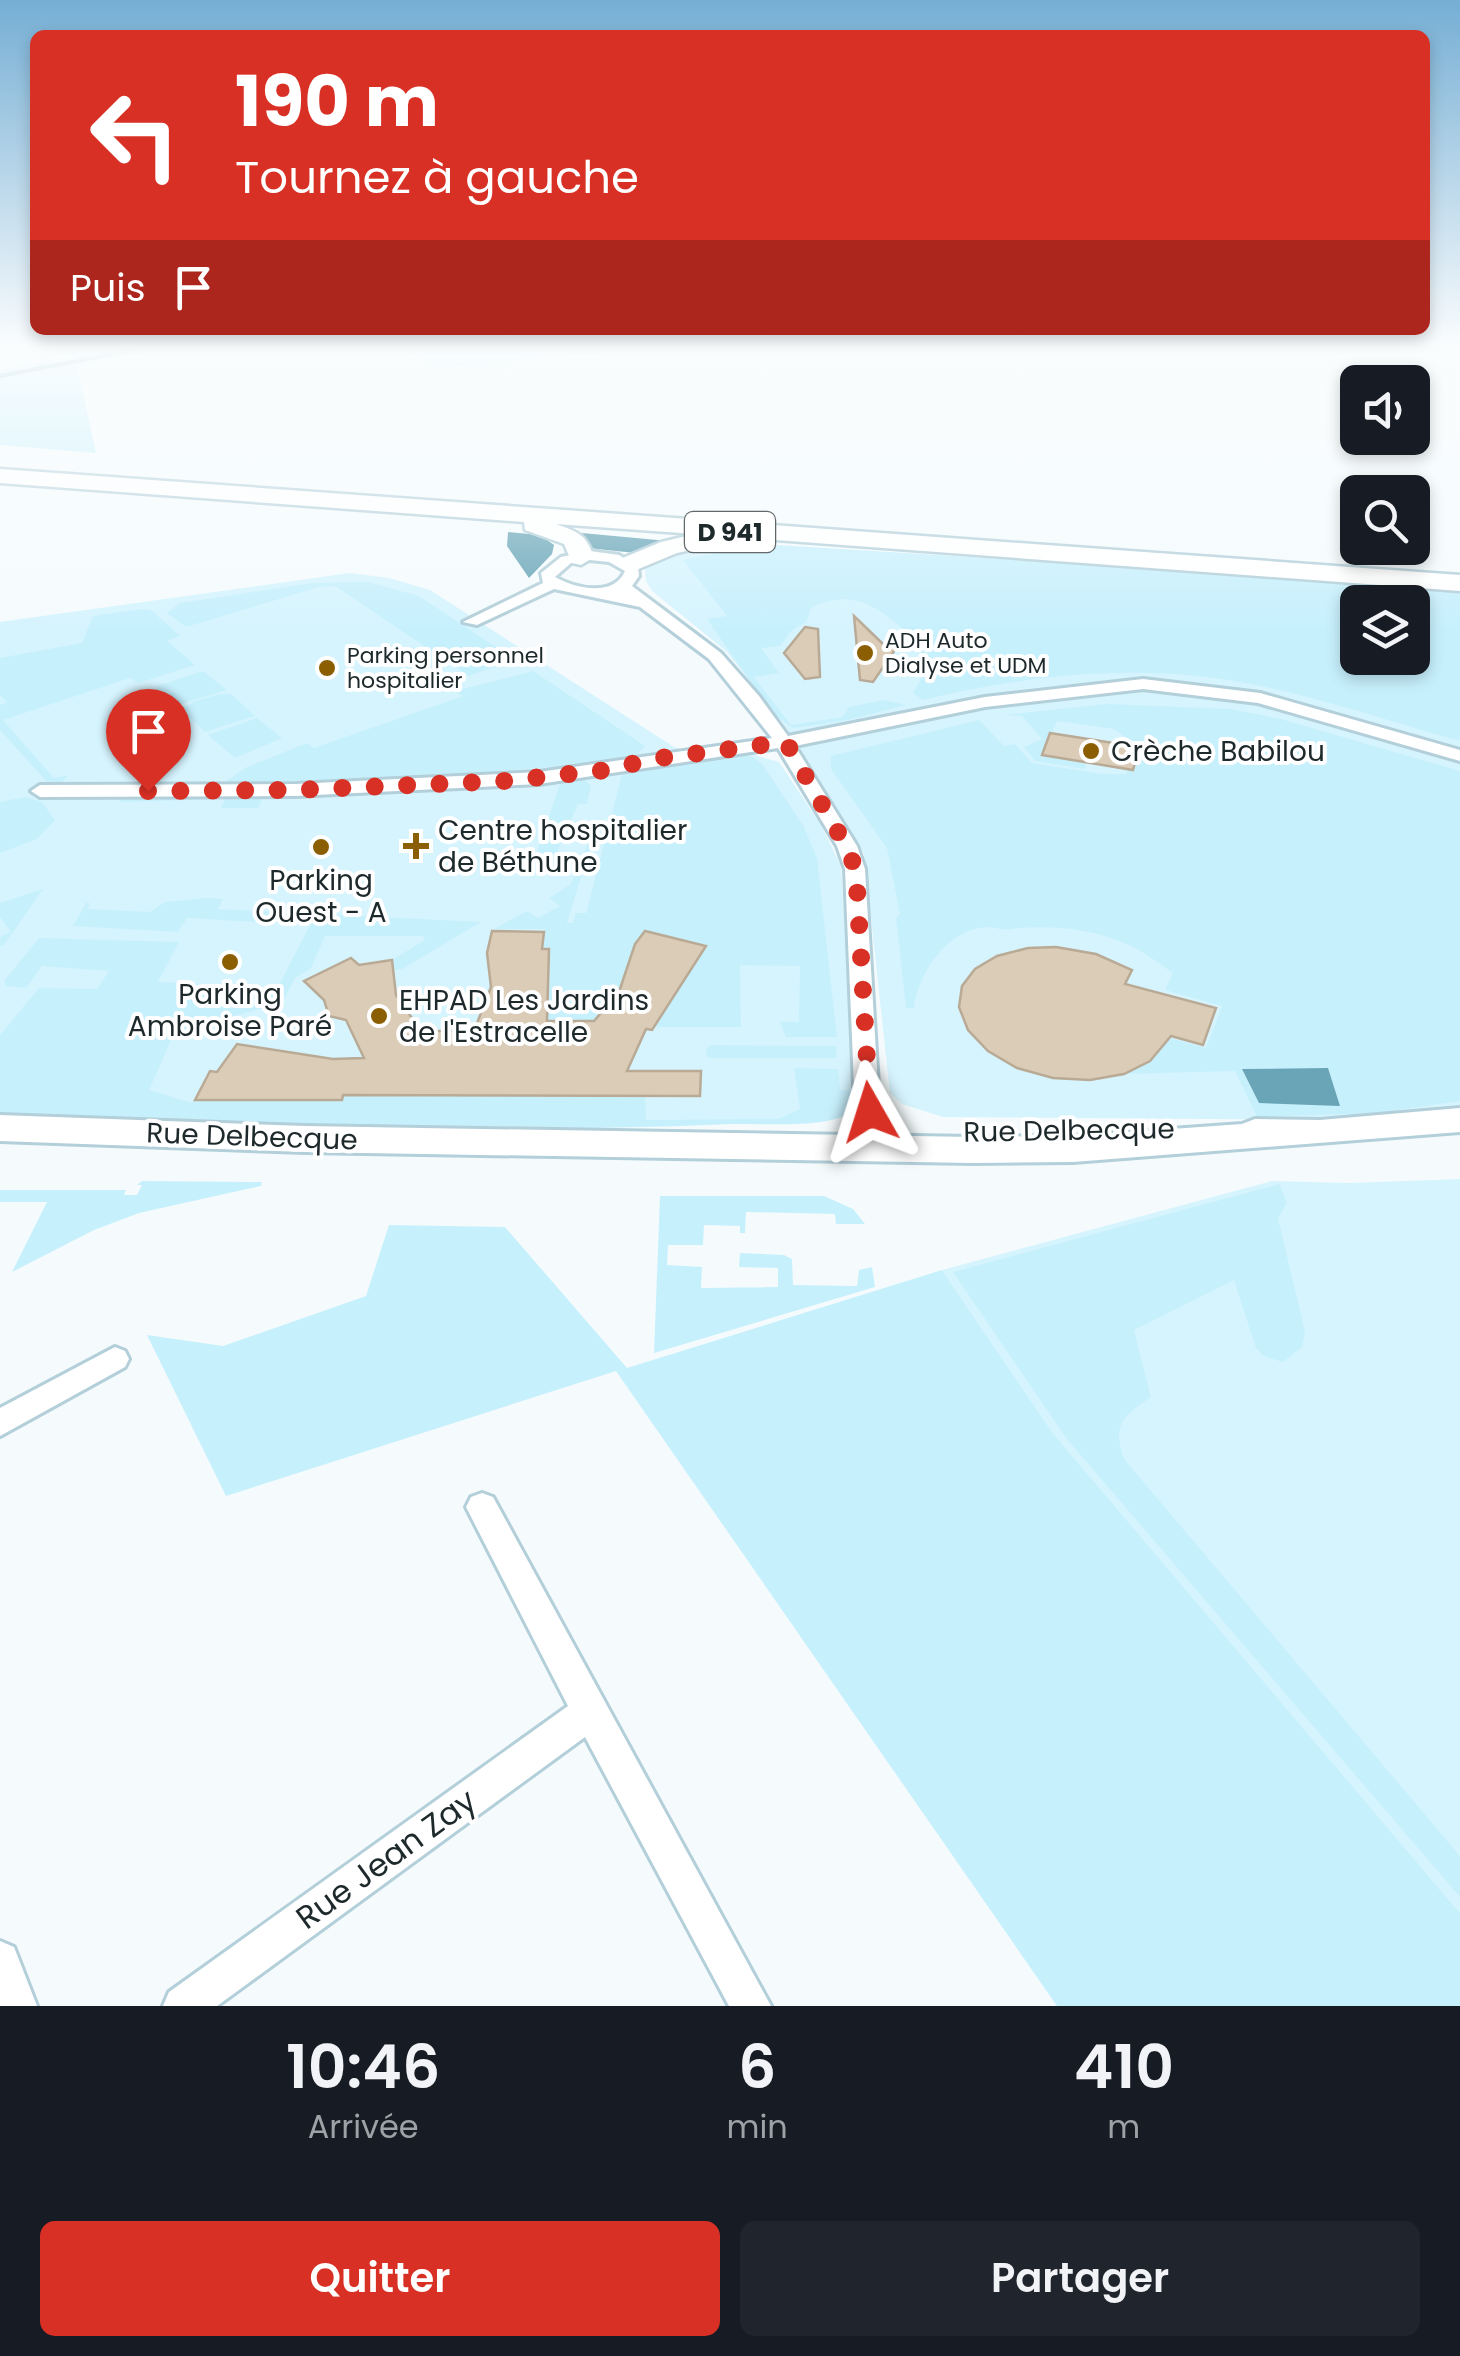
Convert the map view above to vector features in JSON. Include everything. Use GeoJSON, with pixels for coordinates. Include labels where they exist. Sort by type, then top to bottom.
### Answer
{"type":"FeatureCollection","features":[{"type":"Feature","properties":{"kind":"highway","name":"D 941"},"geometry":{"type":"LineString","coordinates":[[0,468],[1460,572]]}},
{"type":"Feature","properties":{"kind":"highway","name":"D 941"},"geometry":{"type":"LineString","coordinates":[[0,476],[1460,583]]}},
{"type":"Feature","properties":{"kind":"highway"},"geometry":{"type":"LineString","coordinates":[[391,506],[556,530],[574,539],[581,557]]}},
{"type":"Feature","properties":{"kind":"highway"},"geometry":{"type":"LineString","coordinates":[[625,576],[670,547],[728,540],[887,548],[942,546]]}},
{"type":"Feature","properties":{"kind":"street"},"geometry":{"type":"LineString","coordinates":[[560,587],[548,579],[552,568],[581,557],[608,557],[646,606]]}},
{"type":"Feature","properties":{"kind":"street"},"geometry":{"type":"LineString","coordinates":[[598,592],[625,576]]}},
{"type":"Feature","properties":{"kind":"street"},"geometry":{"type":"LineString","coordinates":[[471,622],[560,587],[598,592],[646,606],[679,625],[715,656],[764,710],[846,846],[856,870],[863,1043],[877,1138]]}},
{"type":"Feature","properties":{"kind":"street"},"geometry":{"type":"LineString","coordinates":[[40,791],[295,790],[469,783],[590,772],[652,759],[859,731],[984,702],[1100,688],[1172,686],[1260,698],[1460,756]]}},
{"type":"Feature","properties":{"kind":"street","name":"Rue Delbecque"},"geometry":{"type":"LineString","coordinates":[[0,1128],[690,1147],[877,1138],[1073,1149],[1460,1120]]}},
{"type":"Feature","properties":{"kind":"street"},"geometry":{"type":"LineString","coordinates":[[0,1423],[114,1359]]}},
{"type":"Feature","properties":{"kind":"street"},"geometry":{"type":"LineString","coordinates":[[482,1507],[751,2006]]}},
{"type":"Feature","properties":{"kind":"street","name":"Rue Jean Zay"},"geometry":{"type":"LineString","coordinates":[[182,2006],[590,1712]]}},
{"type":"Feature","properties":{"kind":"street"},"geometry":{"type":"LineString","coordinates":[[0,1961],[17,2006]]}},
{"type":"Feature","properties":{"kind":"shaded area"},"geometry":{"type":"Polygon","coordinates":[[[94,443],[96,453],[0,445],[94,443]]]}},
{"type":"Feature","properties":{"kind":"shaded area"},"geometry":{"type":"Polygon","coordinates":[[[508,532],[540,535],[554,545],[552,554],[529,578],[507,546],[508,532]]]}},
{"type":"Feature","properties":{"kind":"shaded area"},"geometry":{"type":"Polygon","coordinates":[[[582,533],[668,541],[636,553],[587,548],[582,533]]]}},
{"type":"Feature","properties":{"kind":"shaded area"},"geometry":{"type":"Polygon","coordinates":[[[710,543],[1412,585],[1340,585],[1340,675],[1430,675],[1430,586],[1460,588],[1460,741],[1270,688],[1171,674],[1064,676],[923,700],[913,693],[925,668],[917,645],[878,610],[846,599],[811,608],[806,622],[791,631],[780,646],[761,648],[779,673],[754,677],[791,725],[843,717],[849,707],[884,700],[906,705],[848,720],[793,728],[773,714],[707,619],[727,616],[683,560],[718,553],[710,543]]]}},
{"type":"Feature","properties":{"kind":"shaded area"},"geometry":{"type":"Polygon","coordinates":[[[714,545],[1349,585],[1340,585],[1340,675],[1430,675],[1430,590],[1460,592],[1460,1108],[1320,1120],[943,1117],[902,1104],[890,1093],[864,854],[787,729],[726,651],[652,591],[645,569],[654,560],[691,547],[714,545]]]}},
{"type":"Feature","properties":{"kind":"shaded area","name":"Centre hospitalier de Béthune"},"geometry":{"type":"Polygon","coordinates":[[[350,573],[389,578],[430,590],[674,747],[685,750],[739,744],[744,752],[779,762],[821,825],[841,866],[857,1109],[828,1121],[326,1124],[0,1115],[0,622],[350,573]]]}},
{"type":"Feature","properties":{"kind":"shaded area"},"geometry":{"type":"Polygon","coordinates":[[[368,582],[419,596],[509,656],[502,664],[469,676],[335,586],[319,587],[186,627],[167,613],[180,603],[311,583],[368,582]]]}},
{"type":"Feature","properties":{"kind":"shaded area"},"geometry":{"type":"Polygon","coordinates":[[[151,610],[180,636],[167,641],[195,665],[138,683],[130,678],[3,720],[54,778],[69,775],[61,783],[47,782],[0,730],[0,705],[7,702],[0,695],[0,658],[82,643],[93,616],[151,610]]]}},
{"type":"Feature","properties":{"kind":"shaded area"},"geometry":{"type":"Polygon","coordinates":[[[203,671],[227,690],[177,705],[154,687],[203,671]]]}},
{"type":"Feature","properties":{"kind":"shaded area"},"geometry":{"type":"Polygon","coordinates":[[[533,671],[645,746],[635,757],[533,769],[225,782],[247,767],[307,743],[314,748],[463,696],[455,691],[533,671]]]}},
{"type":"Feature","properties":{"kind":"shaded area"},"geometry":{"type":"Polygon","coordinates":[[[231,694],[255,716],[205,732],[182,710],[195,701],[231,694]]]}},
{"type":"Feature","properties":{"kind":"shaded area"},"geometry":{"type":"Polygon","coordinates":[[[1106,704],[1231,709],[1281,719],[1460,771],[1460,1101],[1379,1113],[1257,1117],[1235,1071],[1124,1074],[1147,1032],[1206,1048],[1222,1006],[1165,990],[1173,973],[1126,944],[1080,930],[988,927],[960,935],[937,955],[922,981],[914,1008],[906,1008],[896,918],[900,914],[887,848],[831,769],[831,756],[979,720],[1004,746],[1015,744],[1032,763],[1126,774],[1128,769],[1134,769],[1139,747],[1114,729],[1057,721],[1043,755],[1086,762],[1085,769],[1035,761],[1024,747],[1042,739],[1022,716],[1004,715],[1106,704]]]}},
{"type":"Feature","properties":{"kind":"shaded area"},"geometry":{"type":"Polygon","coordinates":[[[257,718],[282,738],[235,758],[208,735],[257,718]]]}},
{"type":"Feature","properties":{"kind":"shaded area"},"geometry":{"type":"Polygon","coordinates":[[[734,754],[753,757],[763,765],[803,825],[817,858],[837,1037],[786,1037],[780,1022],[799,1022],[800,966],[740,965],[741,1027],[654,1027],[705,946],[646,931],[633,950],[620,996],[586,1031],[534,1031],[549,950],[542,949],[545,929],[494,929],[527,911],[538,918],[560,906],[549,898],[571,884],[601,812],[567,923],[573,923],[576,913],[586,913],[623,771],[734,754]]]}},
{"type":"Feature","properties":{"kind":"shaded area"},"geometry":{"type":"Polygon","coordinates":[[[582,777],[591,786],[587,804],[578,804],[554,859],[535,858],[560,784],[567,778],[582,777]]]}},
{"type":"Feature","properties":{"kind":"shaded area"},"geometry":{"type":"Polygon","coordinates":[[[288,795],[288,799],[262,799],[258,808],[221,808],[225,799],[120,802],[123,796],[288,795]]]}},
{"type":"Feature","properties":{"kind":"shaded area"},"geometry":{"type":"Polygon","coordinates":[[[26,797],[42,802],[55,820],[37,839],[0,853],[0,802],[26,797]]]}},
{"type":"Feature","properties":{"kind":"shaded area"},"geometry":{"type":"Polygon","coordinates":[[[43,889],[4,945],[0,946],[0,937],[11,932],[0,917],[0,903],[43,889]]]}},
{"type":"Feature","properties":{"kind":"shaded area"},"geometry":{"type":"Polygon","coordinates":[[[223,899],[218,909],[481,922],[402,969],[393,970],[392,960],[425,940],[423,936],[325,936],[311,968],[295,978],[282,1003],[188,1028],[173,1036],[149,1090],[192,1103],[341,1100],[343,1095],[645,1096],[646,1120],[779,1119],[800,1109],[794,1068],[838,1069],[840,1090],[855,1091],[857,1109],[831,1120],[797,1124],[548,1129],[0,1118],[0,1035],[39,988],[97,989],[109,971],[42,966],[26,988],[6,986],[4,981],[39,938],[179,942],[158,982],[278,987],[310,925],[187,918],[178,932],[73,926],[86,903],[90,903],[87,909],[150,912],[165,902],[223,899]]]}},
{"type":"Feature","properties":{"kind":"shaded area"},"geometry":{"type":"Polygon","coordinates":[[[712,1045],[836,1046],[837,1058],[711,1058],[706,1056],[712,1045]]]}},
{"type":"Feature","properties":{"kind":"shaded area"},"geometry":{"type":"Polygon","coordinates":[[[1328,1068],[1340,1106],[1259,1103],[1242,1069],[1328,1068]]]}},
{"type":"Feature","properties":{"kind":"shaded area"},"geometry":{"type":"Polygon","coordinates":[[[1460,1179],[1460,1913],[1052,1432],[942,1270],[1272,1181],[1460,1179]]]}},
{"type":"Feature","properties":{"kind":"shaded area"},"geometry":{"type":"Polygon","coordinates":[[[142,1181],[262,1182],[261,1186],[139,1213],[94,1230],[12,1272],[47,1202],[0,1202],[0,1190],[126,1190],[124,1195],[137,1195],[142,1185],[137,1185],[142,1181]]]}},
{"type":"Feature","properties":{"kind":"shaded area"},"geometry":{"type":"Polygon","coordinates":[[[1279,1184],[1287,1203],[1278,1218],[1305,1332],[1302,1347],[1283,1362],[1264,1356],[1256,1348],[1234,1280],[1134,1330],[1151,1397],[1122,1422],[1119,1437],[1124,1459],[1460,1856],[1460,1897],[1066,1438],[953,1272],[1279,1184]]]}},
{"type":"Feature","properties":{"kind":"shaded area"},"geometry":{"type":"Polygon","coordinates":[[[660,1196],[824,1196],[853,1209],[865,1224],[836,1224],[835,1214],[746,1212],[745,1233],[740,1233],[740,1226],[704,1225],[703,1245],[668,1245],[667,1265],[702,1267],[701,1288],[778,1287],[778,1268],[739,1267],[740,1253],[784,1255],[792,1259],[793,1285],[857,1286],[859,1270],[872,1267],[875,1287],[654,1353],[660,1196]]]}},
{"type":"Feature","properties":{"kind":"shaded area"},"geometry":{"type":"Polygon","coordinates":[[[389,1225],[505,1227],[627,1368],[942,1270],[1052,1432],[1460,1913],[1460,2006],[1057,2006],[616,1371],[226,1496],[147,1335],[223,1346],[366,1296],[389,1225]]]}},
{"type":"Feature","properties":{"kind":"building","name":"ADH Auto Dialyse et UDM"},"geometry":{"type":"Polygon","coordinates":[[[854,616],[884,645],[899,644],[873,682],[860,680],[854,616]]]}},
{"type":"Feature","properties":{"kind":"building","name":"ADH Auto Dialyse et UDM"},"geometry":{"type":"Polygon","coordinates":[[[805,627],[818,629],[820,677],[805,679],[784,653],[805,627]]]}},
{"type":"Feature","properties":{"kind":"building","name":"Crèche Babilou"},"geometry":{"type":"Polygon","coordinates":[[[1050,733],[1139,747],[1133,770],[1042,755],[1050,733]]]}},
{"type":"Feature","properties":{"kind":"building","name":"EHPAD Les Jardins de l'Estracelle"},"geometry":{"type":"Polygon","coordinates":[[[492,931],[544,932],[542,949],[549,949],[547,1021],[594,1021],[619,992],[635,944],[645,931],[706,946],[652,1030],[646,1029],[627,1071],[701,1071],[700,1096],[343,1095],[342,1100],[195,1100],[210,1071],[217,1072],[237,1044],[333,1059],[364,1058],[346,1020],[329,1016],[324,1000],[304,981],[351,958],[359,965],[392,960],[396,995],[421,1031],[474,1031],[491,987],[487,953],[492,931]]]}},
{"type":"Feature","properties":{"kind":"building"},"geometry":{"type":"Polygon","coordinates":[[[1056,947],[1096,954],[1132,970],[1125,984],[1216,1008],[1203,1045],[1171,1036],[1150,1061],[1124,1074],[1090,1080],[1053,1078],[1017,1068],[988,1051],[968,1030],[959,1007],[962,986],[975,969],[997,956],[1028,948],[1056,947]]]}},
{"type":"Feature","properties":{"kind":"place","name":"ADH Auto Dialyse et UDM"},"geometry":{"type":"Point","coordinates":[865,653]}},
{"type":"Feature","properties":{"kind":"place","name":"Parking personnel hospitalier"},"geometry":{"type":"Point","coordinates":[327,668]}},
{"type":"Feature","properties":{"kind":"place","name":"Crèche Babilou"},"geometry":{"type":"Point","coordinates":[1091,751]}},
{"type":"Feature","properties":{"kind":"place","name":"Centre hospitalier de Béthune"},"geometry":{"type":"Point","coordinates":[416,846]}},
{"type":"Feature","properties":{"kind":"place","name":"Parking Ouest - A"},"geometry":{"type":"Point","coordinates":[321,847]}},
{"type":"Feature","properties":{"kind":"place","name":"Parking Ambroise Paré"},"geometry":{"type":"Point","coordinates":[230,962]}},
{"type":"Feature","properties":{"kind":"place","name":"EHPAD Les Jardins de l'Estracelle"},"geometry":{"type":"Point","coordinates":[379,1016]}},
{"type":"Feature","properties":{"kind":"route"},"geometry":{"type":"LineString","coordinates":[[148,791],[295,790],[504,781],[607,770],[652,759],[786,742],[856,870],[863,1043],[870,1112]]}}]}
